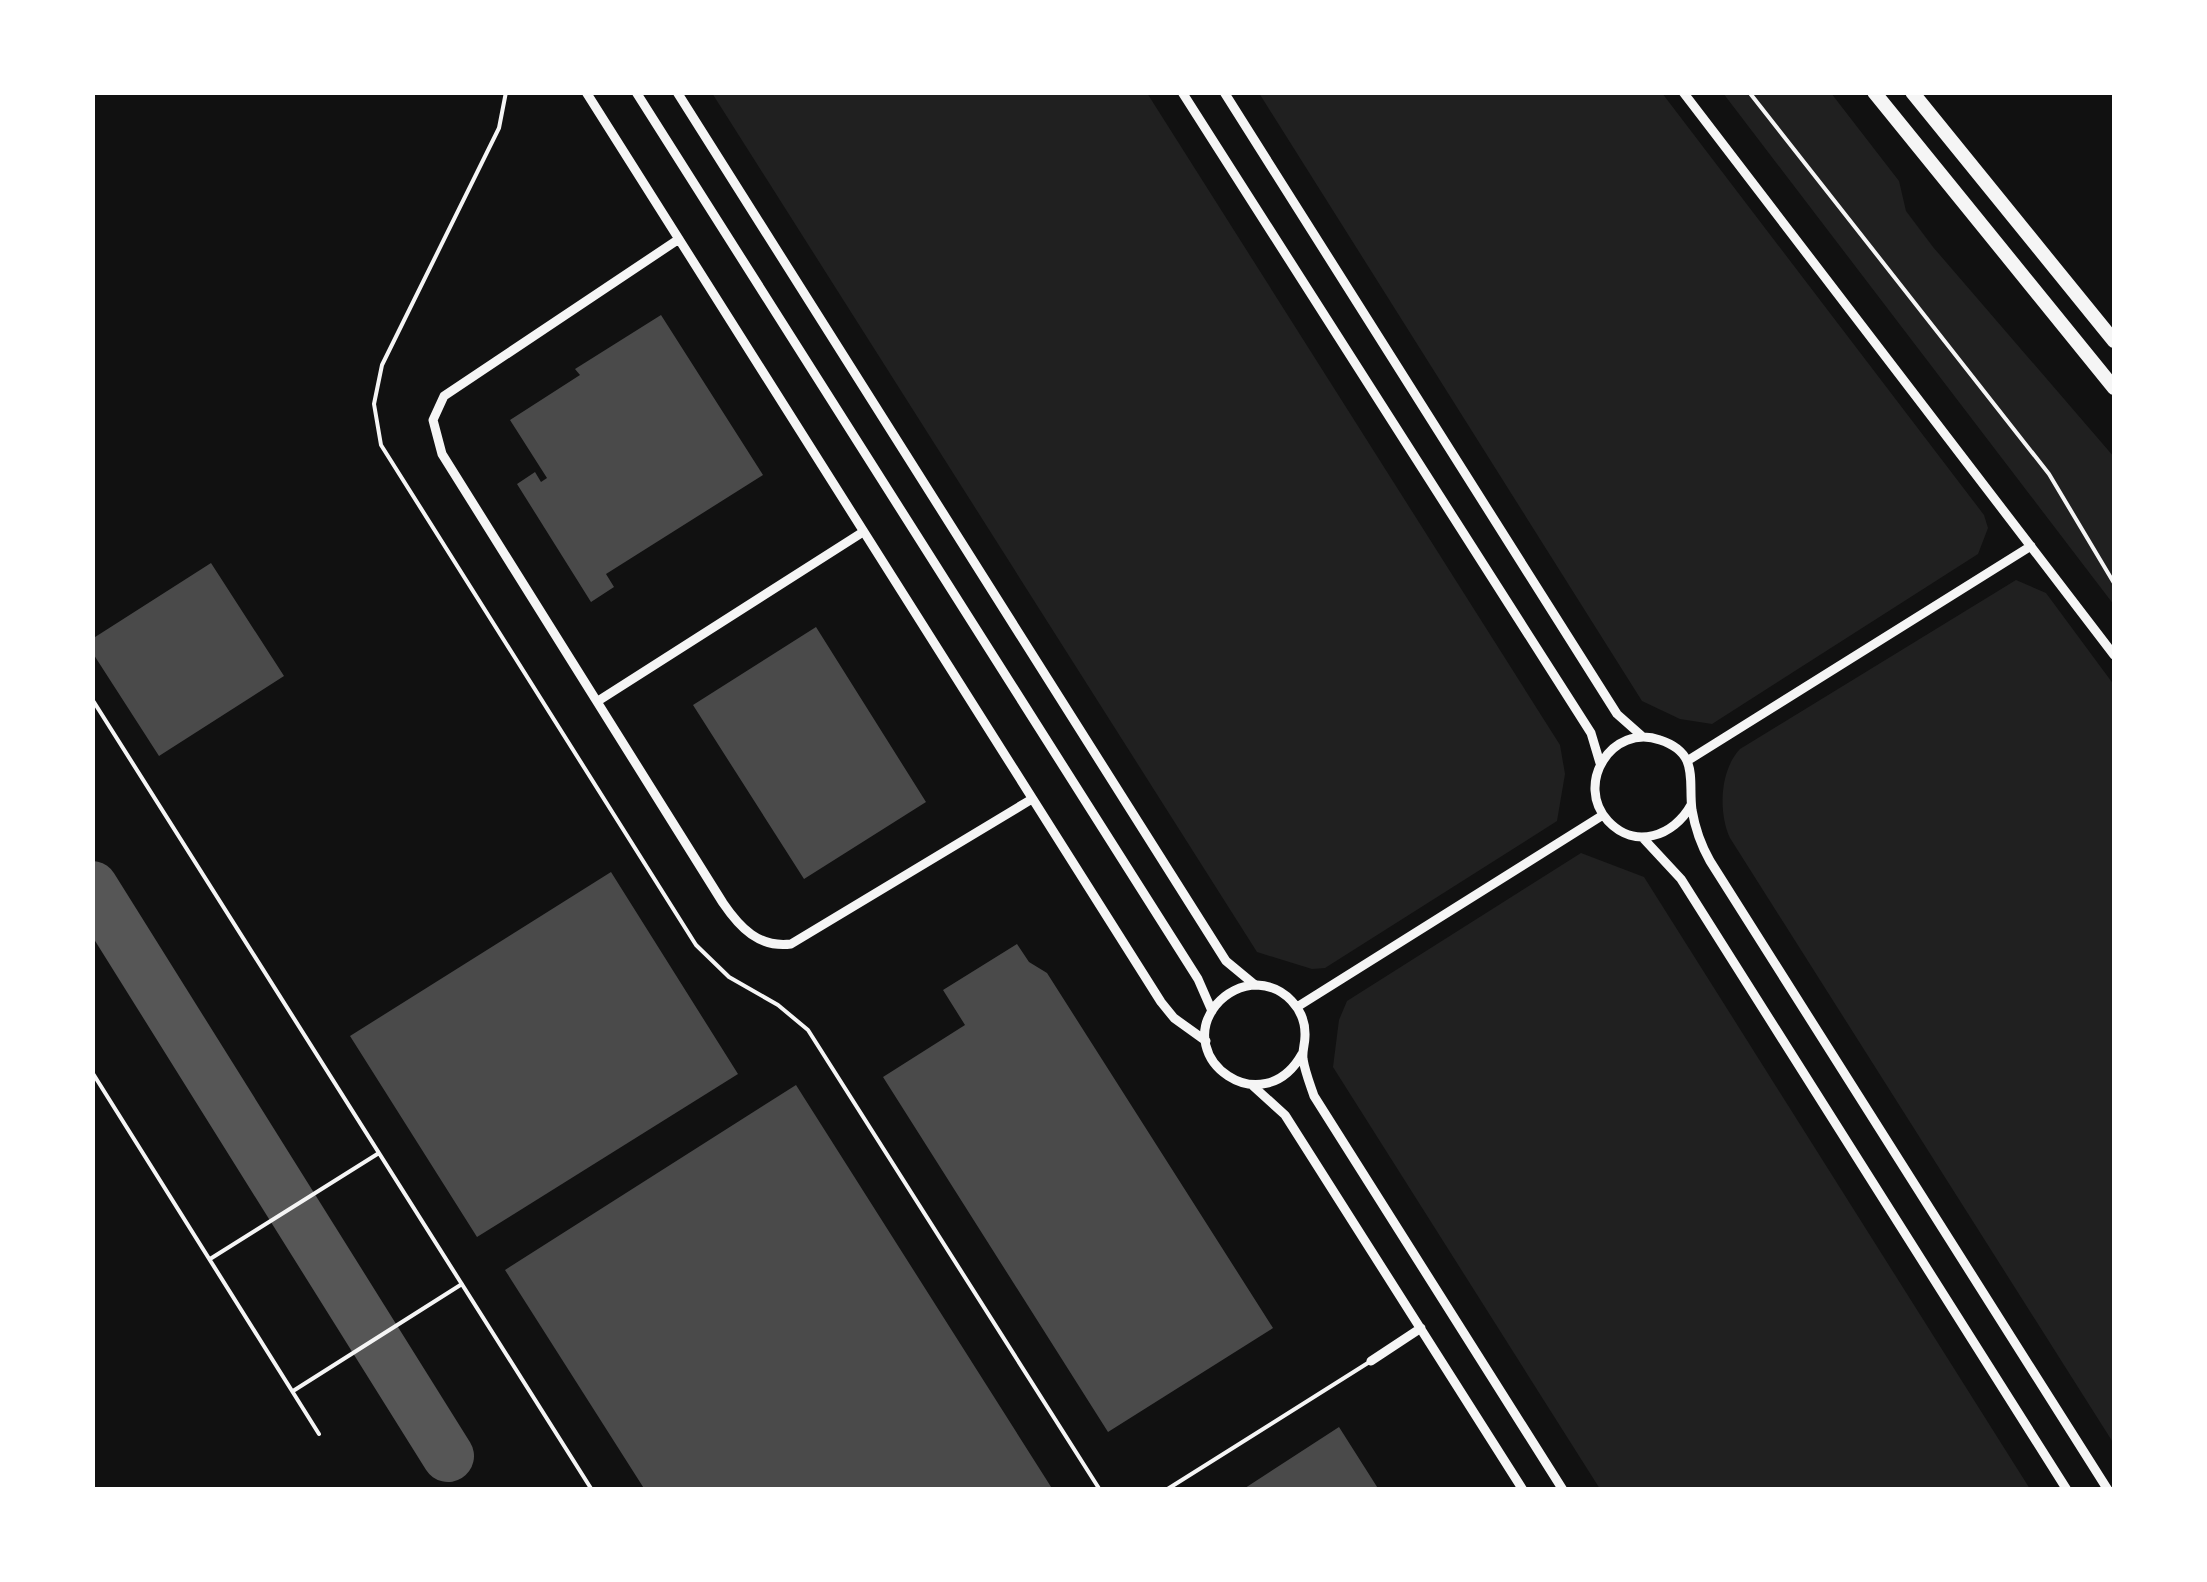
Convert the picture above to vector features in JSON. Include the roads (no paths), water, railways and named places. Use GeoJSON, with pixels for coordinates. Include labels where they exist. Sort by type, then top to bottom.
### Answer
{"type":"FeatureCollection","features":[{"type":"Feature","properties":{"kind":"main road"},"geometry":{"type":"LineString","coordinates":[[1874,92],[2114,388]]}},
{"type":"Feature","properties":{"kind":"main road"},"geometry":{"type":"LineString","coordinates":[[1912,92],[2114,341]]}},
{"type":"Feature","properties":{"kind":"street"},"geometry":{"type":"LineString","coordinates":[[586,92],[1161,1002],[1174,1018],[1206,1041]]}},
{"type":"Feature","properties":{"kind":"street"},"geometry":{"type":"LineString","coordinates":[[636,92],[1198,978],[1212,1011]]}},
{"type":"Feature","properties":{"kind":"street"},"geometry":{"type":"LineString","coordinates":[[677,92],[1226,961],[1255,985],[1286,995],[1297,1007],[1304,1022],[1302,1054],[1314,1096],[1563,1490]]}},
{"type":"Feature","properties":{"kind":"street"},"geometry":{"type":"LineString","coordinates":[[1182,92],[1591,733],[1600,762],[1594,789],[1603,815],[1627,834],[1642,837],[1677,825],[1691,806],[1694,790],[1687,761],[1676,748],[1644,737],[1617,714],[1224,92]]}},
{"type":"Feature","properties":{"kind":"street"},"geometry":{"type":"LineString","coordinates":[[1683,92],[2114,655]]}},
{"type":"Feature","properties":{"kind":"street"},"geometry":{"type":"LineString","coordinates":[[678,240],[444,396],[433,420],[442,454],[737,922],[764,942],[791,944],[1032,799]]}},
{"type":"Feature","properties":{"kind":"street"},"geometry":{"type":"LineString","coordinates":[[598,701],[864,532]]}},
{"type":"Feature","properties":{"kind":"street"},"geometry":{"type":"LineString","coordinates":[[1687,761],[2030,546]]}},
{"type":"Feature","properties":{"kind":"street"},"geometry":{"type":"LineString","coordinates":[[1600,762],[1618,744],[1644,737]]}},
{"type":"Feature","properties":{"kind":"street"},"geometry":{"type":"LineString","coordinates":[[1691,806],[1710,861],[2108,1490]]}},
{"type":"Feature","properties":{"kind":"street"},"geometry":{"type":"LineString","coordinates":[[1297,1007],[1603,815]]}},
{"type":"Feature","properties":{"kind":"street"},"geometry":{"type":"LineString","coordinates":[[1642,837],[1681,879],[2067,1490]]}},
{"type":"Feature","properties":{"kind":"street"},"geometry":{"type":"LineString","coordinates":[[1255,985],[1230,992],[1212,1011],[1206,1041],[1209,1054],[1227,1076],[1254,1086],[1285,1116],[1523,1490]]}},
{"type":"Feature","properties":{"kind":"street"},"geometry":{"type":"LineString","coordinates":[[1254,1086],[1278,1081],[1302,1054]]}},
{"type":"Feature","properties":{"kind":"street"},"geometry":{"type":"LineString","coordinates":[[1371,1361],[1420,1328]]}},
{"type":"Feature","properties":{"kind":"lane"},"geometry":{"type":"LineString","coordinates":[[506,92],[498,128],[382,365],[374,404],[381,445],[696,945],[729,977],[795,1016],[808,1030],[1100,1490]]}},
{"type":"Feature","properties":{"kind":"lane"},"geometry":{"type":"LineString","coordinates":[[92,699],[592,1490]]}},
{"type":"Feature","properties":{"kind":"lane"},"geometry":{"type":"LineString","coordinates":[[92,1072],[319,1434]]}},
{"type":"Feature","properties":{"kind":"lane"},"geometry":{"type":"LineString","coordinates":[[210,1259],[379,1153]]}},
{"type":"Feature","properties":{"kind":"lane"},"geometry":{"type":"LineString","coordinates":[[293,1392],[462,1284]]}},
{"type":"Feature","properties":{"kind":"lane"},"geometry":{"type":"LineString","coordinates":[[1166,1490],[1371,1361]]}}]}
